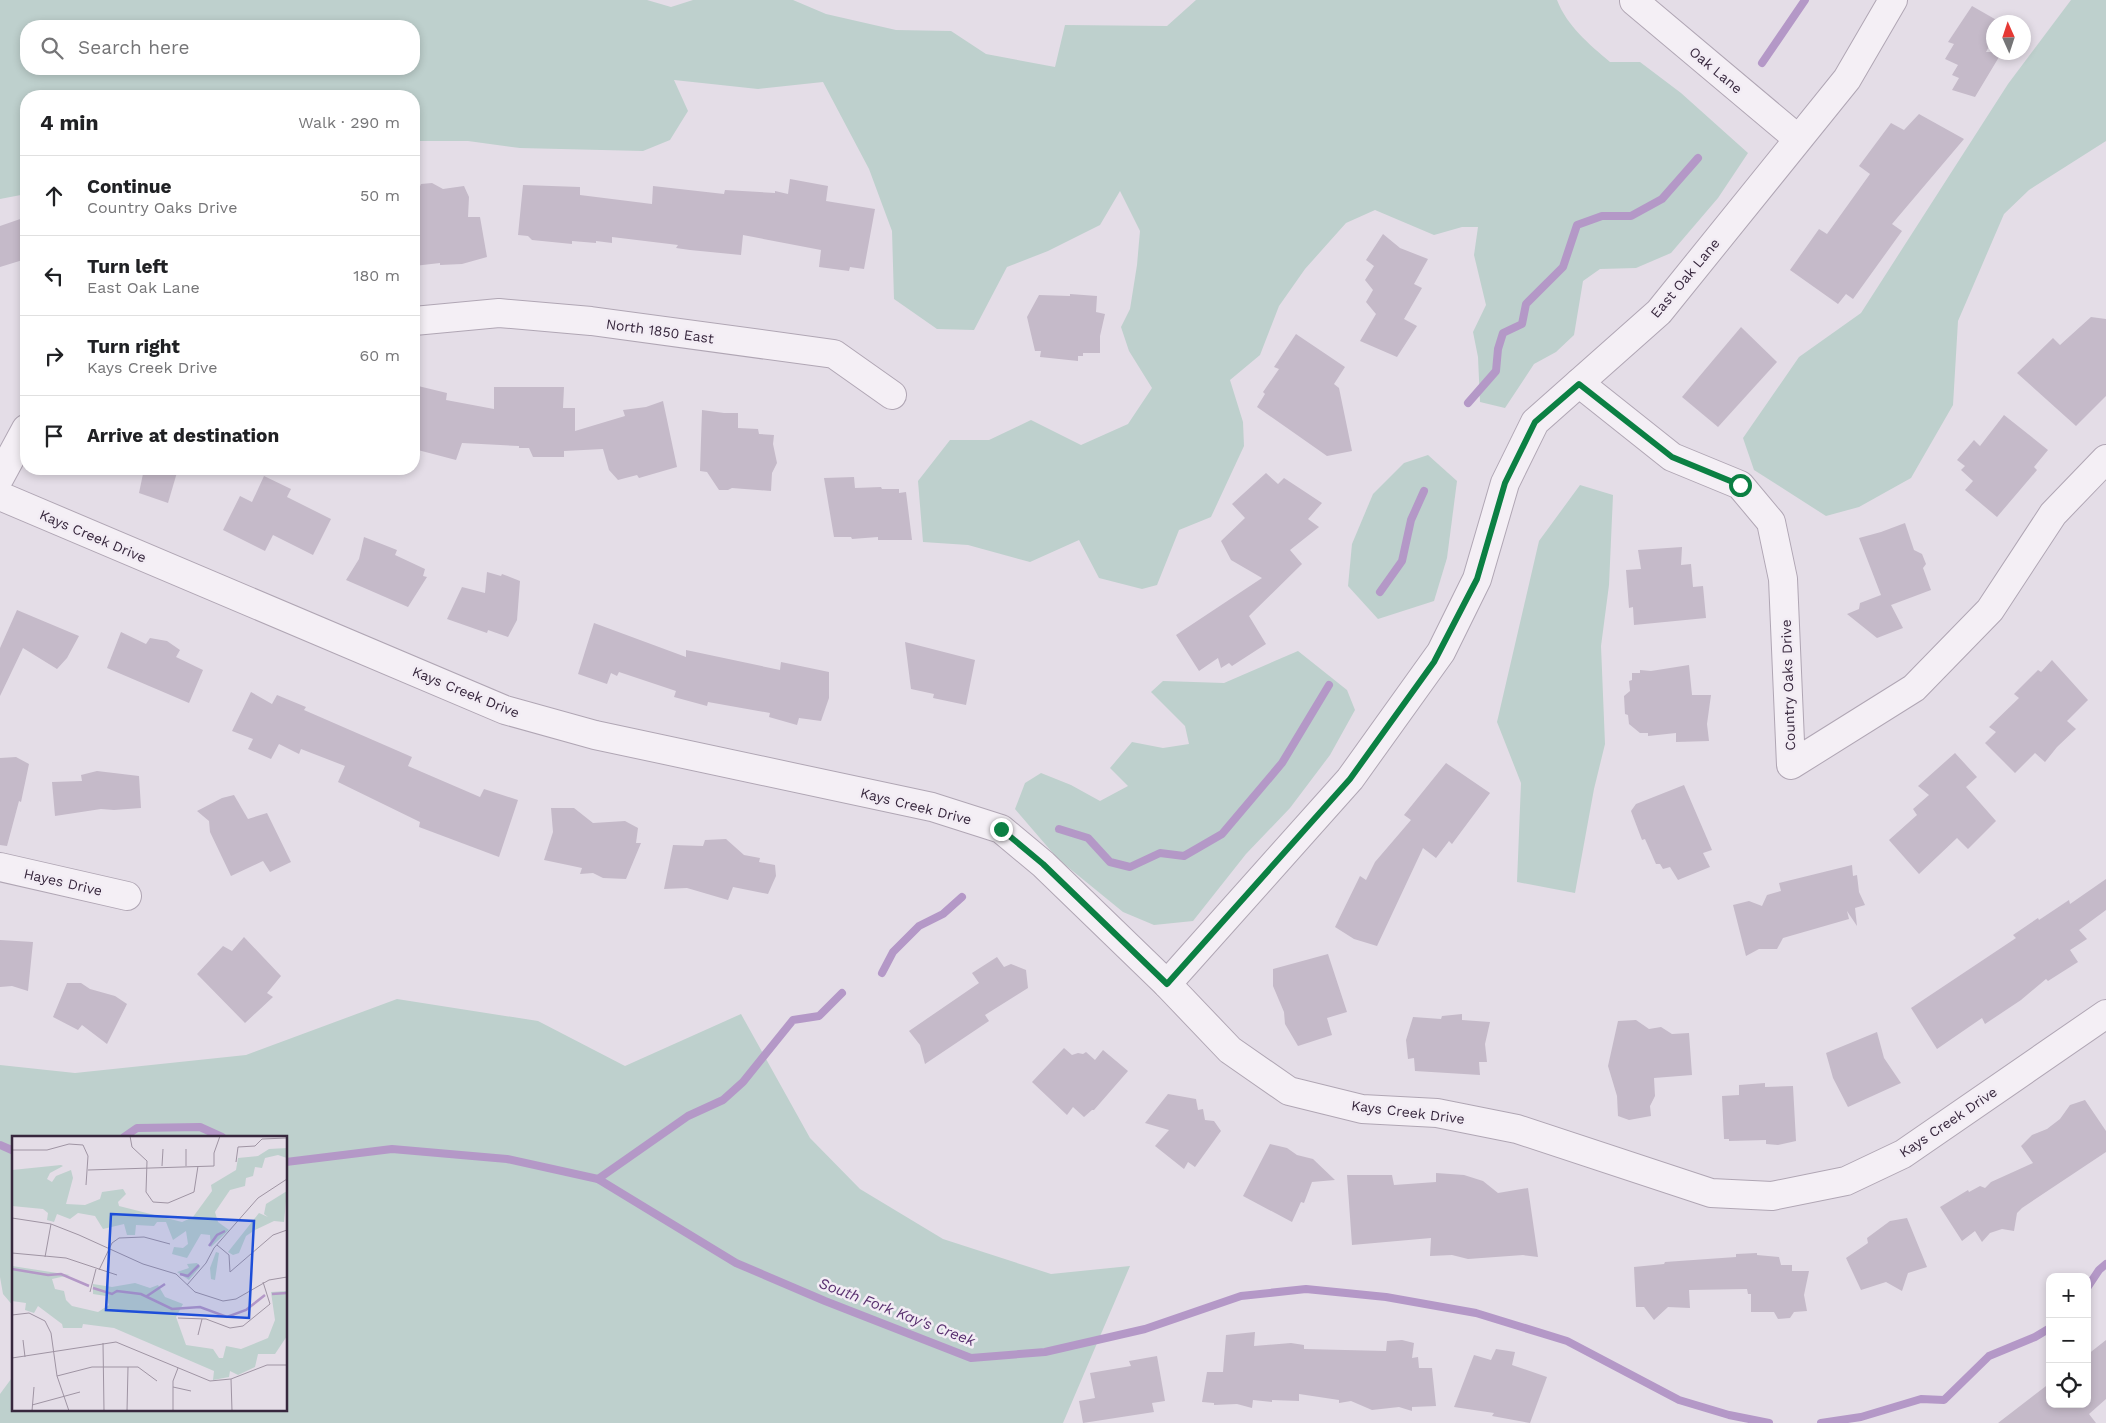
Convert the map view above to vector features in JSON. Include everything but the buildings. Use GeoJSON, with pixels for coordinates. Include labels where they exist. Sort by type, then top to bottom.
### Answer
{"type":"FeatureCollection","features":[{"type":"Feature","properties":{"kind":"street","name":"East Oak Lane"},"geometry":{"type":"LineString","coordinates":[[1167,984],[1350,779],[1434,662],[1477,579],[1505,483],[1535,422],[1659,312],[1797,138],[1847,79],[1893,0]]}},
{"type":"Feature","properties":{"kind":"street","name":"Oak Lane"},"geometry":{"type":"LineString","coordinates":[[1634,1],[1797,138]]}},
{"type":"Feature","properties":{"kind":"street","name":"North 1850 East"},"geometry":{"type":"LineString","coordinates":[[420,320],[499,313],[591,321],[834,354],[892,395]]}},
{"type":"Feature","properties":{"kind":"street","name":"Country Oaks Drive"},"geometry":{"type":"LineString","coordinates":[[1579,384],[1672,457],[1740,485],[1771,522],[1783,579],[1791,765],[1914,688],[1990,610],[2053,514],[2106,459]]}},
{"type":"Feature","properties":{"kind":"street"},"geometry":{"type":"LineString","coordinates":[[0,477],[20,439]]}},
{"type":"Feature","properties":{"kind":"street","name":"Kays Creek Drive"},"geometry":{"type":"LineString","coordinates":[[0,496],[505,710],[595,735],[932,807],[1001,829],[1043,864],[1167,984],[1230,1050],[1289,1091],[1362,1110],[1437,1113],[1517,1129],[1711,1193],[1772,1196],[1846,1181],[1903,1154],[2106,1014]]}},
{"type":"Feature","properties":{"kind":"street","name":"Hayes Drive"},"geometry":{"type":"LineString","coordinates":[[0,867],[126,896]]}},
{"type":"Feature","properties":{"kind":"shaded area"},"geometry":{"type":"Polygon","coordinates":[[[0,0],[647,0],[671,7],[693,0],[793,0],[826,14],[896,30],[951,31],[986,54],[1055,67],[1065,25],[1167,26],[1196,0],[1557,0],[1573,26],[1610,62],[1640,62],[1681,93],[1748,153],[1718,198],[1671,253],[1636,268],[1600,269],[1583,281],[1574,335],[1556,352],[1534,364],[1505,408],[1480,402],[1478,357],[1473,332],[1486,305],[1474,255],[1478,227],[1462,227],[1434,235],[1375,210],[1346,223],[1305,269],[1279,306],[1260,355],[1230,380],[1243,422],[1244,446],[1211,517],[1179,530],[1157,585],[1142,589],[1099,578],[1079,540],[1030,562],[968,545],[923,542],[918,481],[950,440],[989,440],[1031,420],[1081,445],[1128,424],[1152,388],[1129,351],[1121,327],[1130,309],[1140,231],[1120,191],[1100,225],[1048,251],[1007,267],[974,330],[937,329],[894,299],[892,231],[869,169],[823,82],[758,89],[674,80],[688,111],[670,140],[643,151],[520,148],[468,141],[420,141],[420,90],[20,90],[20,195],[0,199],[0,0]]]}},
{"type":"Feature","properties":{"kind":"shaded area"},"geometry":{"type":"Polygon","coordinates":[[[2071,0],[2106,0],[2106,141],[2029,190],[2004,214],[1958,321],[1953,405],[1911,478],[1859,507],[1826,516],[1754,470],[1743,438],[1799,357],[1861,313],[2008,84],[2026,60],[2031,60],[2031,53],[2071,0]]]}},
{"type":"Feature","properties":{"kind":"shaded area"},"geometry":{"type":"Polygon","coordinates":[[[1428,455],[1457,481],[1447,558],[1434,601],[1378,619],[1348,586],[1352,544],[1373,494],[1404,463],[1428,455]]]}},
{"type":"Feature","properties":{"kind":"shaded area"},"geometry":{"type":"Polygon","coordinates":[[[1580,485],[1613,495],[1609,585],[1601,646],[1605,744],[1594,789],[1575,893],[1517,882],[1521,783],[1497,722],[1539,541],[1580,485]]]}},
{"type":"Feature","properties":{"kind":"shaded area"},"geometry":{"type":"Polygon","coordinates":[[[1298,651],[1347,690],[1355,710],[1330,755],[1290,808],[1246,854],[1193,921],[1154,925],[1123,912],[1058,859],[1015,809],[1025,783],[1041,773],[1071,785],[1100,801],[1128,786],[1110,768],[1132,742],[1163,748],[1189,744],[1185,726],[1151,692],[1163,681],[1224,683],[1298,651]]]}},
{"type":"Feature","properties":{"kind":"shaded area"},"geometry":{"type":"Polygon","coordinates":[[[397,999],[538,1021],[625,1066],[741,1014],[810,1138],[860,1189],[943,1239],[1051,1274],[1130,1266],[1063,1423],[0,1423],[0,1394],[12,1378],[12,1410],[288,1410],[288,1136],[12,1136],[12,1305],[3,1294],[0,1277],[0,1065],[75,1073],[246,1055],[397,999]]]}},
{"type":"Feature","properties":{"kind":"waterway"},"geometry":{"type":"LineString","coordinates":[[1762,63],[1805,0]]}},
{"type":"Feature","properties":{"kind":"waterway"},"geometry":{"type":"LineString","coordinates":[[1468,403],[1496,371],[1498,349],[1503,333],[1522,324],[1526,304],[1563,267],[1577,225],[1602,216],[1631,216],[1662,199],[1698,158]]}},
{"type":"Feature","properties":{"kind":"waterway"},"geometry":{"type":"LineString","coordinates":[[1380,592],[1402,561],[1411,520],[1424,491]]}},
{"type":"Feature","properties":{"kind":"waterway"},"geometry":{"type":"LineString","coordinates":[[1059,829],[1088,838],[1110,862],[1130,867],[1160,853],[1184,856],[1222,834],[1282,763],[1329,685]]}},
{"type":"Feature","properties":{"kind":"waterway"},"geometry":{"type":"LineString","coordinates":[[882,973],[893,952],[919,926],[943,914],[962,897]]}},
{"type":"Feature","properties":{"kind":"waterway"},"geometry":{"type":"LineString","coordinates":[[598,1179],[688,1116],[723,1100],[743,1082],[793,1020],[819,1016],[842,993]]}},
{"type":"Feature","properties":{"kind":"waterway","name":"South Fork Kay's Creek"},"geometry":{"type":"LineString","coordinates":[[125,1136],[137,1128],[200,1127],[220,1136]]}},
{"type":"Feature","properties":{"kind":"waterway","name":"South Fork Kay's Creek"},"geometry":{"type":"LineString","coordinates":[[0,1145],[12,1150]]}},
{"type":"Feature","properties":{"kind":"waterway","name":"South Fork Kay's Creek"},"geometry":{"type":"LineString","coordinates":[[288,1162],[392,1149],[507,1159],[598,1179],[736,1263],[825,1301],[971,1358],[1045,1352],[1145,1329],[1241,1296],[1306,1289],[1386,1297],[1476,1313],[1567,1341],[1679,1400],[1729,1415],[1769,1423]]}},
{"type":"Feature","properties":{"kind":"waterway","name":"South Fork Kay's Creek"},"geometry":{"type":"LineString","coordinates":[[2091,1282],[2099,1270],[2106,1264]]}},
{"type":"Feature","properties":{"kind":"waterway","name":"South Fork Kay's Creek"},"geometry":{"type":"LineString","coordinates":[[1821,1423],[1861,1417],[1921,1399],[1944,1400],[1989,1356],[2035,1337],[2046,1330]]}},
{"type":"Feature","properties":{"kind":"route"},"geometry":{"type":"LineString","coordinates":[[1001,829],[1043,864],[1167,984],[1350,779],[1441,652],[1477,579],[1505,483],[1535,422],[1579,384],[1672,457],[1740,485]]}}]}
